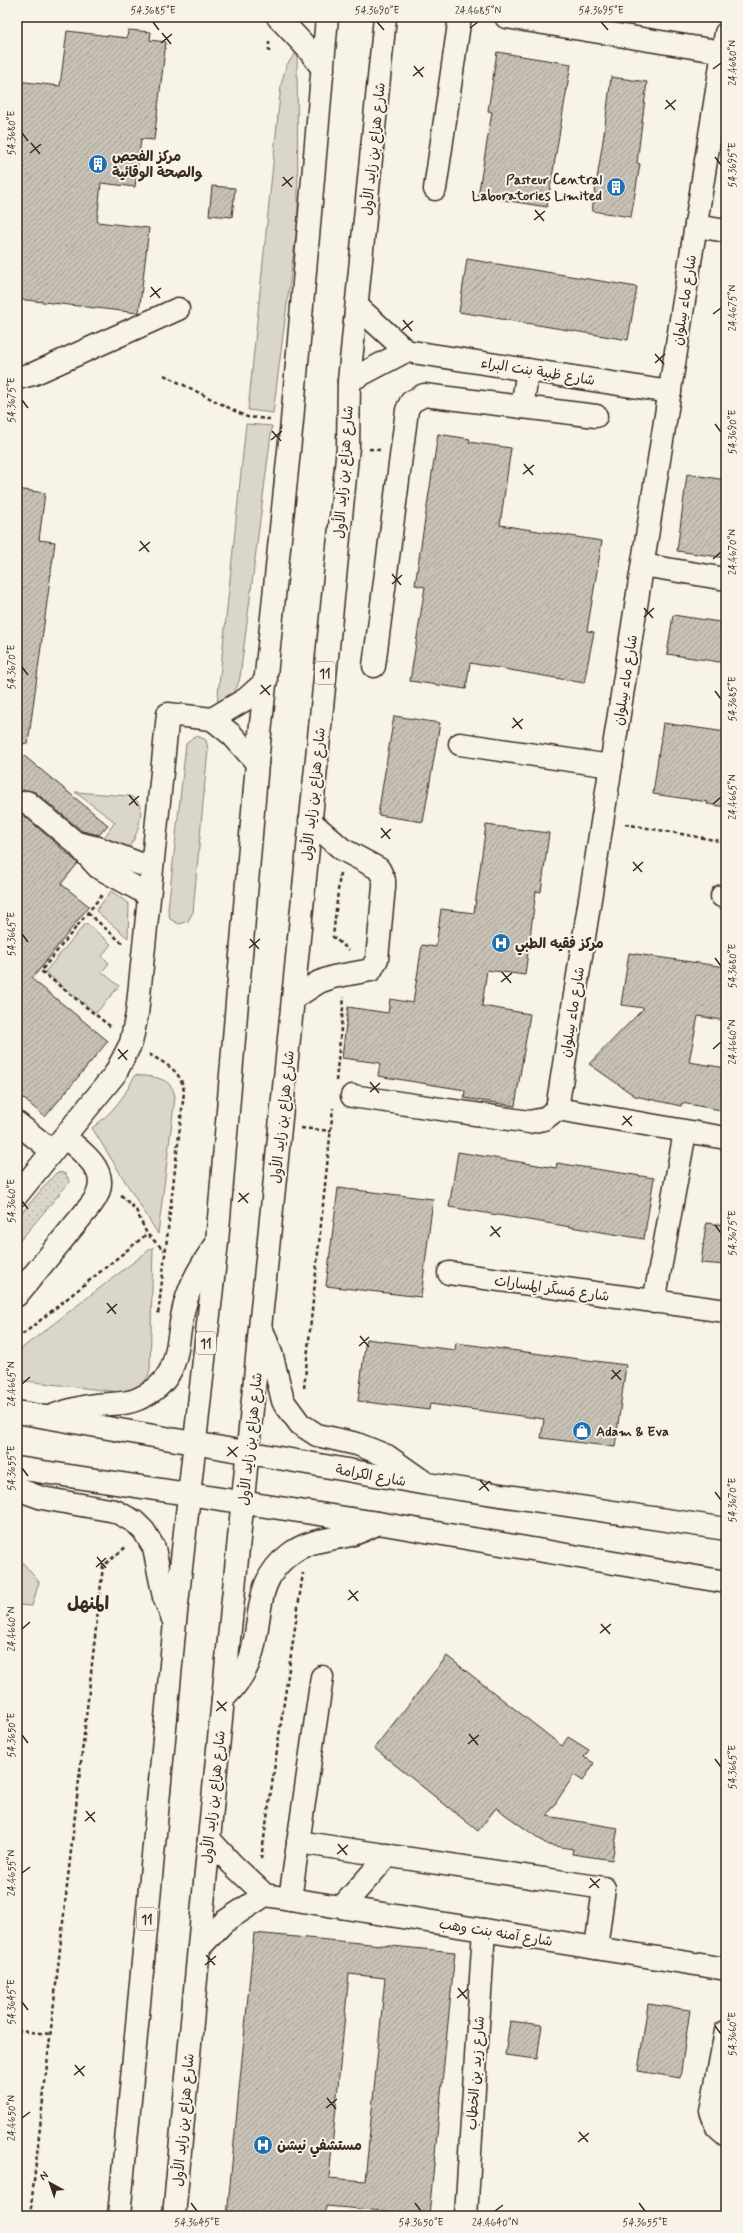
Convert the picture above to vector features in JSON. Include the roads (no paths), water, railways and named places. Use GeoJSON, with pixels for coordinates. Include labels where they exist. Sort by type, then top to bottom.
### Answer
{"type":"FeatureCollection","features":[{"type":"Feature","properties":{"kind":"main road"},"geometry":{"type":"LineString","coordinates":[[278,17],[308,48],[323,69]]}},
{"type":"Feature","properties":{"kind":"main road","name":"11"},"geometry":{"type":"LineString","coordinates":[[119,2216],[174,1622],[218,1242],[257,763],[292,421],[327,17]]}},
{"type":"Feature","properties":{"kind":"main road","name":"شارع هزاع بن زايد الأول"},"geometry":{"type":"LineString","coordinates":[[174,2216],[209,1839],[244,1502],[348,447],[349,381],[385,17]]}},
{"type":"Feature","properties":{"kind":"main road"},"geometry":{"type":"LineString","coordinates":[[435,190],[460,17]]}},
{"type":"Feature","properties":{"kind":"main road"},"geometry":{"type":"LineString","coordinates":[[506,17],[724,43]]}},
{"type":"Feature","properties":{"kind":"main road","name":"شارع ماء سِلوان"},"geometry":{"type":"LineString","coordinates":[[557,1109],[724,43]]}},
{"type":"Feature","properties":{"kind":"main road"},"geometry":{"type":"LineString","coordinates":[[696,226],[726,232]]}},
{"type":"Feature","properties":{"kind":"main road"},"geometry":{"type":"LineString","coordinates":[[349,381],[406,351],[357,306]]}},
{"type":"Feature","properties":{"kind":"main road"},"geometry":{"type":"LineString","coordinates":[[17,378],[38,372],[178,309]]}},
{"type":"Feature","properties":{"kind":"main road","name":"شارع ظبية بنت البراء"},"geometry":{"type":"LineString","coordinates":[[406,351],[670,392]]}},
{"type":"Feature","properties":{"kind":"main road"},"geometry":{"type":"LineString","coordinates":[[522,407],[528,370]]}},
{"type":"Feature","properties":{"kind":"main road"},"geometry":{"type":"LineString","coordinates":[[374,666],[407,410],[411,402],[424,395],[596,416]]}},
{"type":"Feature","properties":{"kind":"main road"},"geometry":{"type":"LineString","coordinates":[[643,565],[726,579]]}},
{"type":"Feature","properties":{"kind":"main road"},"geometry":{"type":"LineString","coordinates":[[212,719],[246,699],[266,681]]}},
{"type":"Feature","properties":{"kind":"main road"},"geometry":{"type":"LineString","coordinates":[[19,1189],[115,1074],[131,1043],[137,1014],[168,714],[212,719],[236,739],[257,763]]}},
{"type":"Feature","properties":{"kind":"main road"},"geometry":{"type":"LineString","coordinates":[[460,744],[611,766]]}},
{"type":"Feature","properties":{"kind":"main road"},"geometry":{"type":"LineString","coordinates":[[27,802],[76,843],[98,867],[149,895]]}},
{"type":"Feature","properties":{"kind":"main road"},"geometry":{"type":"LineString","coordinates":[[294,998],[319,982],[347,974],[367,972],[376,963],[384,880],[379,869],[342,849],[310,821]]}},
{"type":"Feature","properties":{"kind":"main road"},"geometry":{"type":"LineString","coordinates":[[76,843],[103,850],[151,868]]}},
{"type":"Feature","properties":{"kind":"main road"},"geometry":{"type":"LineString","coordinates":[[340,1093],[529,1122],[544,1119],[557,1109],[726,1138]]}},
{"type":"Feature","properties":{"kind":"main road"},"geometry":{"type":"LineString","coordinates":[[17,1123],[95,1165],[101,1182],[97,1198],[17,1294]]}},
{"type":"Feature","properties":{"kind":"main road"},"geometry":{"type":"LineString","coordinates":[[654,1302],[685,1132]]}},
{"type":"Feature","properties":{"kind":"main road"},"geometry":{"type":"LineString","coordinates":[[47,1417],[80,1408],[126,1403],[149,1394],[158,1386],[167,1376],[178,1353],[182,1317],[190,1288],[207,1257],[218,1242]]}},
{"type":"Feature","properties":{"kind":"main road","name":"شارع مَسكَر المِسارات"},"geometry":{"type":"LineString","coordinates":[[449,1273],[726,1311]]}},
{"type":"Feature","properties":{"kind":"main road"},"geometry":{"type":"LineString","coordinates":[[261,1329],[272,1356],[283,1401],[292,1416],[304,1427],[317,1435],[357,1444],[387,1456],[401,1464],[427,1484]]}},
{"type":"Feature","properties":{"kind":"main road","name":"شارع الكرامة"},"geometry":{"type":"LineString","coordinates":[[17,1412],[248,1454],[427,1484],[726,1529]]}},
{"type":"Feature","properties":{"kind":"main road"},"geometry":{"type":"LineString","coordinates":[[17,1468],[378,1523],[726,1582]]}},
{"type":"Feature","properties":{"kind":"main road"},"geometry":{"type":"LineString","coordinates":[[17,1489],[42,1498],[115,1511],[130,1519],[144,1531],[154,1548],[164,1597],[174,1622]]}},
{"type":"Feature","properties":{"kind":"main road"},"geometry":{"type":"LineString","coordinates":[[223,1699],[240,1679],[251,1655],[259,1604],[267,1581],[281,1562],[290,1554],[312,1542],[352,1534],[378,1523]]}},
{"type":"Feature","properties":{"kind":"main road"},"geometry":{"type":"LineString","coordinates":[[290,1899],[322,1677]]}},
{"type":"Feature","properties":{"kind":"main road"},"geometry":{"type":"LineString","coordinates":[[199,1948],[224,1922],[261,1891],[209,1839]]}},
{"type":"Feature","properties":{"kind":"main road"},"geometry":{"type":"LineString","coordinates":[[298,1842],[604,1888],[596,1948]]}},
{"type":"Feature","properties":{"kind":"main road"},"geometry":{"type":"LineString","coordinates":[[342,1907],[388,1855]]}},
{"type":"Feature","properties":{"kind":"main road","name":"شارع آمنه بنت وهب"},"geometry":{"type":"LineString","coordinates":[[261,1891],[290,1899],[726,1969]]}},
{"type":"Feature","properties":{"kind":"main road","name":"شارع زيد بن الخطاب"},"geometry":{"type":"LineString","coordinates":[[466,2216],[484,1930]]}},
{"type":"Feature","properties":{"kind":"main road"},"geometry":{"type":"LineString","coordinates":[[726,2031],[711,2111],[717,2127],[726,2135]]}},
{"type":"Feature","properties":{"kind":"place","name":"مركز الفحص والصحة الوقائية"},"geometry":{"type":"Point","coordinates":[98,164]}},
{"type":"Feature","properties":{"kind":"place","name":"Pasteur Central Laboratories Limited"},"geometry":{"type":"Point","coordinates":[616,187]}},
{"type":"Feature","properties":{"kind":"place","name":"مركز فقيه الطبي"},"geometry":{"type":"Point","coordinates":[501,943]}},
{"type":"Feature","properties":{"kind":"place","name":"Adam & Eva"},"geometry":{"type":"Point","coordinates":[582,1431]}},
{"type":"Feature","properties":{"kind":"place","name":"مستشفي نيشن"},"geometry":{"type":"Point","coordinates":[263,2145]}},
{"type":"Feature","properties":{"kind":"district","name":"المنهل"},"geometry":{"type":"Point","coordinates":[88,1603]}}]}
